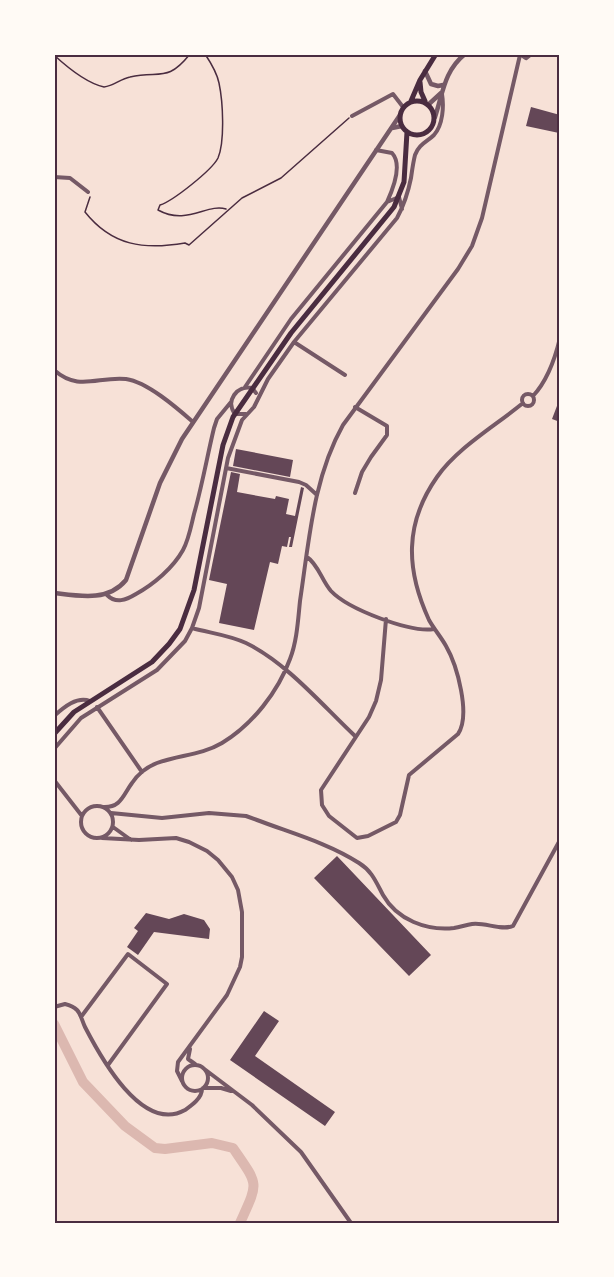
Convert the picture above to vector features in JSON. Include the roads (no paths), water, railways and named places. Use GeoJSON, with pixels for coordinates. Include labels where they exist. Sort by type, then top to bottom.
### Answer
{"type":"FeatureCollection","features":[{"type":"Feature","properties":{"kind":"main road"},"geometry":{"type":"LineString","coordinates":[[420,80],[421,92],[435,117],[432,128],[423,135],[417,135],[407,132],[402,126],[400,115],[411,101],[420,80],[436,54]]}},
{"type":"Feature","properties":{"kind":"main road"},"geometry":{"type":"LineString","coordinates":[[411,101],[420,100],[427,103]]}},
{"type":"Feature","properties":{"kind":"main road"},"geometry":{"type":"LineString","coordinates":[[54,734],[70,716],[90,701],[152,662],[180,629],[194,590],[223,445],[233,412],[254,391],[258,380],[296,326],[385,220],[399,197],[404,182],[407,132]]}},
{"type":"Feature","properties":{"kind":"main road"},"geometry":{"type":"LineString","coordinates":[[407,150],[417,135]]}},
{"type":"Feature","properties":{"kind":"street"},"geometry":{"type":"LineString","coordinates":[[435,117],[443,85],[452,66],[465,54]]}},
{"type":"Feature","properties":{"kind":"street"},"geometry":{"type":"LineString","coordinates":[[192,1104],[190,1090],[182,1081],[177,1065],[227,995],[240,967],[242,912],[240,897],[223,865],[198,845],[176,838],[132,840],[91,837],[81,826],[82,816],[91,807],[112,807],[119,803],[134,780],[142,772],[158,763],[206,750],[227,739],[243,727],[268,700],[286,670],[294,646],[324,463],[332,444],[355,407],[458,269],[472,246],[482,218],[520,54],[526,58]]}},
{"type":"Feature","properties":{"kind":"street"},"geometry":{"type":"LineString","coordinates":[[518,68],[531,54]]}},
{"type":"Feature","properties":{"kind":"street"},"geometry":{"type":"LineString","coordinates":[[425,71],[431,84],[443,85]]}},
{"type":"Feature","properties":{"kind":"street"},"geometry":{"type":"LineString","coordinates":[[427,103],[441,93]]}},
{"type":"Feature","properties":{"kind":"street"},"geometry":{"type":"LineString","coordinates":[[230,424],[252,409],[294,342],[380,240],[402,210],[418,149],[421,144],[432,137],[440,124],[444,102],[441,93]]}},
{"type":"Feature","properties":{"kind":"street"},"geometry":{"type":"LineString","coordinates":[[352,116],[393,94],[404,107]]}},
{"type":"Feature","properties":{"kind":"street"},"geometry":{"type":"LineString","coordinates":[[54,594],[94,596],[107,594],[126,580],[169,462],[193,422],[400,115]]}},
{"type":"Feature","properties":{"kind":"street"},"geometry":{"type":"LineString","coordinates":[[392,128],[402,126]]}},
{"type":"Feature","properties":{"kind":"street"},"geometry":{"type":"LineString","coordinates":[[245,387],[286,326],[387,202],[397,162],[392,153],[376,150]]}},
{"type":"Feature","properties":{"kind":"street"},"geometry":{"type":"LineString","coordinates":[[54,177],[70,178],[88,192]]}},
{"type":"Feature","properties":{"kind":"street"},"geometry":{"type":"LineString","coordinates":[[387,202],[399,197],[402,210]]}},
{"type":"Feature","properties":{"kind":"street"},"geometry":{"type":"LineString","coordinates":[[523,403],[532,405],[534,402],[533,396],[550,371],[560,338]]}},
{"type":"Feature","properties":{"kind":"street"},"geometry":{"type":"LineString","coordinates":[[294,342],[345,375]]}},
{"type":"Feature","properties":{"kind":"street"},"geometry":{"type":"LineString","coordinates":[[54,370],[68,380],[77,382],[120,379],[138,382],[193,422]]}},
{"type":"Feature","properties":{"kind":"street"},"geometry":{"type":"LineString","coordinates":[[107,594],[111,599],[117,601],[131,597],[158,578],[178,557],[191,528],[217,419],[238,391],[258,380]]}},
{"type":"Feature","properties":{"kind":"street"},"geometry":{"type":"LineString","coordinates":[[245,387],[254,391],[256,400]]}},
{"type":"Feature","properties":{"kind":"street"},"geometry":{"type":"LineString","coordinates":[[523,403],[522,399],[525,394],[533,396]]}},
{"type":"Feature","properties":{"kind":"street"},"geometry":{"type":"LineString","coordinates":[[231,402],[233,412],[245,414]]}},
{"type":"Feature","properties":{"kind":"street"},"geometry":{"type":"LineString","coordinates":[[386,619],[380,688],[369,717],[324,783],[321,794],[322,805],[329,816],[353,836],[360,838],[388,828],[396,822],[400,815],[409,775],[458,734],[464,718],[456,672],[448,648],[434,628],[417,591],[413,574],[412,538],[421,506],[436,479],[449,463],[523,403]]}},
{"type":"Feature","properties":{"kind":"street"},"geometry":{"type":"LineString","coordinates":[[355,407],[387,426],[388,430],[363,472],[355,493]]}},
{"type":"Feature","properties":{"kind":"street"},"geometry":{"type":"LineString","coordinates":[[54,749],[76,723],[164,664],[180,648],[192,628],[202,594],[226,468],[232,444],[245,414]]}},
{"type":"Feature","properties":{"kind":"street"},"geometry":{"type":"LineString","coordinates":[[226,468],[299,482],[317,495]]}},
{"type":"Feature","properties":{"kind":"street"},"geometry":{"type":"LineString","coordinates":[[307,557],[312,560],[327,586],[339,598],[355,607],[386,619],[423,629],[434,628]]}},
{"type":"Feature","properties":{"kind":"street"},"geometry":{"type":"LineString","coordinates":[[192,628],[230,637],[247,644],[276,662],[355,736]]}},
{"type":"Feature","properties":{"kind":"street"},"geometry":{"type":"LineString","coordinates":[[54,717],[77,700],[90,701]]}},
{"type":"Feature","properties":{"kind":"street"},"geometry":{"type":"LineString","coordinates":[[97,707],[142,772]]}},
{"type":"Feature","properties":{"kind":"street"},"geometry":{"type":"LineString","coordinates":[[54,780],[82,816]]}},
{"type":"Feature","properties":{"kind":"street"},"geometry":{"type":"LineString","coordinates":[[103,807],[111,813],[162,818],[215,813],[246,816],[333,849],[361,864],[374,877],[386,900],[399,913],[425,927],[439,929],[472,924],[492,924],[507,928],[513,926],[560,840]]}},
{"type":"Feature","properties":{"kind":"street"},"geometry":{"type":"LineString","coordinates":[[102,838],[113,827],[111,813]]}},
{"type":"Feature","properties":{"kind":"street"},"geometry":{"type":"LineString","coordinates":[[113,827],[132,840]]}},
{"type":"Feature","properties":{"kind":"street"},"geometry":{"type":"LineString","coordinates":[[81,1017],[128,954],[167,984],[108,1065]]}},
{"type":"Feature","properties":{"kind":"street"},"geometry":{"type":"LineString","coordinates":[[54,1007],[65,1004],[71,1006],[81,1017],[125,1090],[153,1111],[171,1114],[183,1111],[202,1094],[208,1080],[207,1074],[201,1067],[191,1066],[185,1070],[182,1081]]}},
{"type":"Feature","properties":{"kind":"street"},"geometry":{"type":"LineString","coordinates":[[192,1043],[187,1054],[188,1059],[235,1092],[274,1125],[301,1152],[351,1223]]}},
{"type":"Feature","properties":{"kind":"street"},"geometry":{"type":"LineString","coordinates":[[190,1090],[221,1088],[235,1092]]}},
{"type":"Feature","properties":{"kind":"waterway"},"geometry":{"type":"LineString","coordinates":[[54,1024],[83,1082],[125,1126],[155,1148],[165,1149],[212,1143],[233,1148],[252,1177],[253,1184],[251,1199],[240,1223]]}}]}
